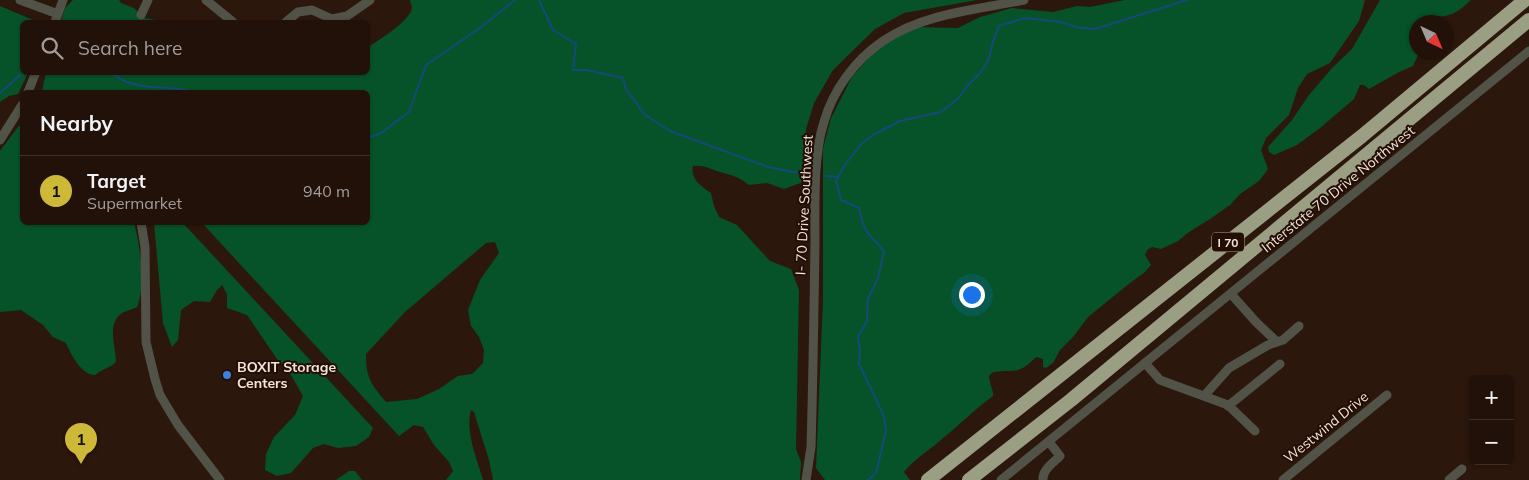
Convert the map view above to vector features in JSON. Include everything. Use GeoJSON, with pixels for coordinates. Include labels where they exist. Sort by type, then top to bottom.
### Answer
{"type":"FeatureCollection","features":[{"type":"Feature","properties":{"kind":"highway","name":"I 70"},"geometry":{"type":"LineString","coordinates":[[928,480],[1362,136],[1525,0]]}},
{"type":"Feature","properties":{"kind":"highway","name":"I 70"},"geometry":{"type":"LineString","coordinates":[[969,480],[1071,400],[1529,20]]}},
{"type":"Feature","properties":{"kind":"street"},"geometry":{"type":"LineString","coordinates":[[20,0],[57,18],[63,0]]}},
{"type":"Feature","properties":{"kind":"street"},"geometry":{"type":"LineString","coordinates":[[141,15],[148,0]]}},
{"type":"Feature","properties":{"kind":"street"},"geometry":{"type":"LineString","coordinates":[[206,0],[231,20]]}},
{"type":"Feature","properties":{"kind":"street"},"geometry":{"type":"LineString","coordinates":[[288,20],[298,12],[312,10],[332,19],[347,16],[370,0]]}},
{"type":"Feature","properties":{"kind":"street","name":"I- 70 Drive Southwest"},"geometry":{"type":"LineString","coordinates":[[806,480],[811,447],[815,208],[819,143],[832,101],[848,74],[861,60],[882,42],[910,26],[937,17],[1024,0]]}},
{"type":"Feature","properties":{"kind":"street","name":"Interstate 70 Drive Northwest"},"geometry":{"type":"LineString","coordinates":[[1001,480],[1529,51]]}},
{"type":"Feature","properties":{"kind":"street"},"geometry":{"type":"LineString","coordinates":[[29,90],[35,75]]}},
{"type":"Feature","properties":{"kind":"street"},"geometry":{"type":"LineString","coordinates":[[0,140],[20,108]]}},
{"type":"Feature","properties":{"kind":"street"},"geometry":{"type":"LineString","coordinates":[[141,225],[145,247],[146,342],[154,379],[160,395],[178,425],[220,480]]}},
{"type":"Feature","properties":{"kind":"street"},"geometry":{"type":"LineString","coordinates":[[1231,294],[1276,342]]}},
{"type":"Feature","properties":{"kind":"street"},"geometry":{"type":"LineString","coordinates":[[1204,396],[1229,368],[1283,340],[1299,326]]}},
{"type":"Feature","properties":{"kind":"street"},"geometry":{"type":"LineString","coordinates":[[1145,364],[1160,380],[1228,406],[1255,432]]}},
{"type":"Feature","properties":{"kind":"street"},"geometry":{"type":"LineString","coordinates":[[1228,406],[1280,364]]}},
{"type":"Feature","properties":{"kind":"street","name":"Westwind Drive"},"geometry":{"type":"LineString","coordinates":[[1284,480],[1387,395]]}},
{"type":"Feature","properties":{"kind":"street"},"geometry":{"type":"LineString","coordinates":[[1043,480],[1042,476],[1047,468],[1060,456],[1049,442]]}},
{"type":"Feature","properties":{"kind":"street"},"geometry":{"type":"LineString","coordinates":[[1449,480],[1462,469]]}},
{"type":"Feature","properties":{"kind":"green space"},"geometry":{"type":"Polygon","coordinates":[[[73,0],[119,0],[121,3],[134,8],[144,18],[156,20],[62,20],[65,8],[73,0]]]}},
{"type":"Feature","properties":{"kind":"green space"},"geometry":{"type":"Polygon","coordinates":[[[410,0],[977,0],[904,13],[875,29],[833,70],[814,103],[806,129],[803,182],[784,189],[767,183],[749,185],[732,175],[693,166],[693,175],[700,185],[711,193],[719,217],[737,225],[770,261],[791,269],[799,290],[796,449],[801,462],[800,480],[493,480],[489,460],[474,412],[471,410],[471,436],[483,480],[446,480],[453,471],[449,462],[434,445],[423,427],[414,425],[399,436],[204,225],[370,225],[370,90],[42,90],[46,75],[370,75],[370,46],[393,30],[406,18],[412,8],[410,0]],[[495,242],[486,243],[405,312],[366,354],[370,380],[386,402],[417,399],[439,389],[458,376],[472,374],[483,363],[484,350],[479,337],[471,326],[468,310],[480,280],[499,253],[495,242]]]}},
{"type":"Feature","properties":{"kind":"green space"},"geometry":{"type":"Polygon","coordinates":[[[1125,0],[1365,0],[1359,21],[1330,63],[1307,74],[1298,88],[1289,115],[1266,138],[1261,150],[1268,169],[1259,181],[1240,194],[1230,205],[1178,241],[1161,249],[1152,247],[1147,250],[1145,255],[1151,265],[1145,272],[1088,317],[1073,337],[1060,350],[1053,363],[1046,368],[1043,367],[1043,359],[1036,357],[1020,369],[993,372],[989,376],[993,396],[908,467],[904,472],[910,480],[825,480],[816,468],[823,301],[823,149],[831,118],[852,77],[872,54],[897,34],[917,27],[958,28],[980,17],[1012,8],[1053,12],[1077,6],[1090,7],[1125,0]]]}},
{"type":"Feature","properties":{"kind":"green space"},"geometry":{"type":"Polygon","coordinates":[[[1380,0],[1471,0],[1462,8],[1447,15],[1409,15],[1409,60],[1416,60],[1413,66],[1369,89],[1364,85],[1360,85],[1354,99],[1297,145],[1274,155],[1269,152],[1268,147],[1292,120],[1309,95],[1332,68],[1352,49],[1380,0]]]}},
{"type":"Feature","properties":{"kind":"green space"},"geometry":{"type":"Polygon","coordinates":[[[0,6],[33,20],[20,20],[20,75],[27,75],[18,94],[9,96],[0,102],[0,6]]]}},
{"type":"Feature","properties":{"kind":"green space"},"geometry":{"type":"Polygon","coordinates":[[[20,126],[20,225],[134,225],[142,277],[140,298],[137,307],[122,313],[114,323],[113,336],[116,362],[95,375],[85,372],[81,368],[66,343],[53,337],[43,325],[21,310],[0,312],[0,151],[20,126]]]}},
{"type":"Feature","properties":{"kind":"green space"},"geometry":{"type":"Polygon","coordinates":[[[154,225],[185,225],[373,428],[369,437],[356,446],[338,448],[324,444],[313,448],[291,473],[277,476],[265,470],[266,454],[274,437],[295,415],[303,396],[288,370],[277,359],[247,315],[227,308],[227,294],[222,285],[210,302],[194,301],[181,310],[178,340],[172,347],[163,323],[154,225]]]}},
{"type":"Feature","properties":{"kind":"green space"},"geometry":{"type":"Polygon","coordinates":[[[349,471],[355,471],[362,480],[336,480],[349,471]]]}},
{"type":"Feature","properties":{"kind":"waterway"},"geometry":{"type":"LineString","coordinates":[[370,137],[381,133],[409,112],[426,65],[481,27],[515,0]]}},
{"type":"Feature","properties":{"kind":"waterway"},"geometry":{"type":"LineString","coordinates":[[539,0],[553,30],[576,44],[573,70],[586,70],[623,78],[626,89],[644,114],[670,131],[768,167],[809,175]]}},
{"type":"Feature","properties":{"kind":"waterway"},"geometry":{"type":"LineString","coordinates":[[868,480],[876,473],[886,431],[884,416],[859,364],[858,337],[867,321],[868,299],[878,278],[884,252],[866,230],[859,208],[841,200],[836,181],[844,166],[861,144],[873,135],[900,121],[941,112],[959,98],[989,59],[999,26],[1025,18],[1095,29],[1187,0]]}},
{"type":"Feature","properties":{"kind":"waterway"},"geometry":{"type":"LineString","coordinates":[[0,93],[20,75]]}},
{"type":"Feature","properties":{"kind":"waterway"},"geometry":{"type":"LineString","coordinates":[[115,75],[120,79],[140,86],[186,90]]}},
{"type":"Feature","properties":{"kind":"waterway"},"geometry":{"type":"LineString","coordinates":[[826,176],[838,177]]}},
{"type":"Feature","properties":{"kind":"place","name":"BOXIT Storage Centers"},"geometry":{"type":"Point","coordinates":[227,375]}},
{"type":"Feature","properties":{"kind":"place","name":"Target"},"geometry":{"type":"Point","coordinates":[81,464]}}]}
